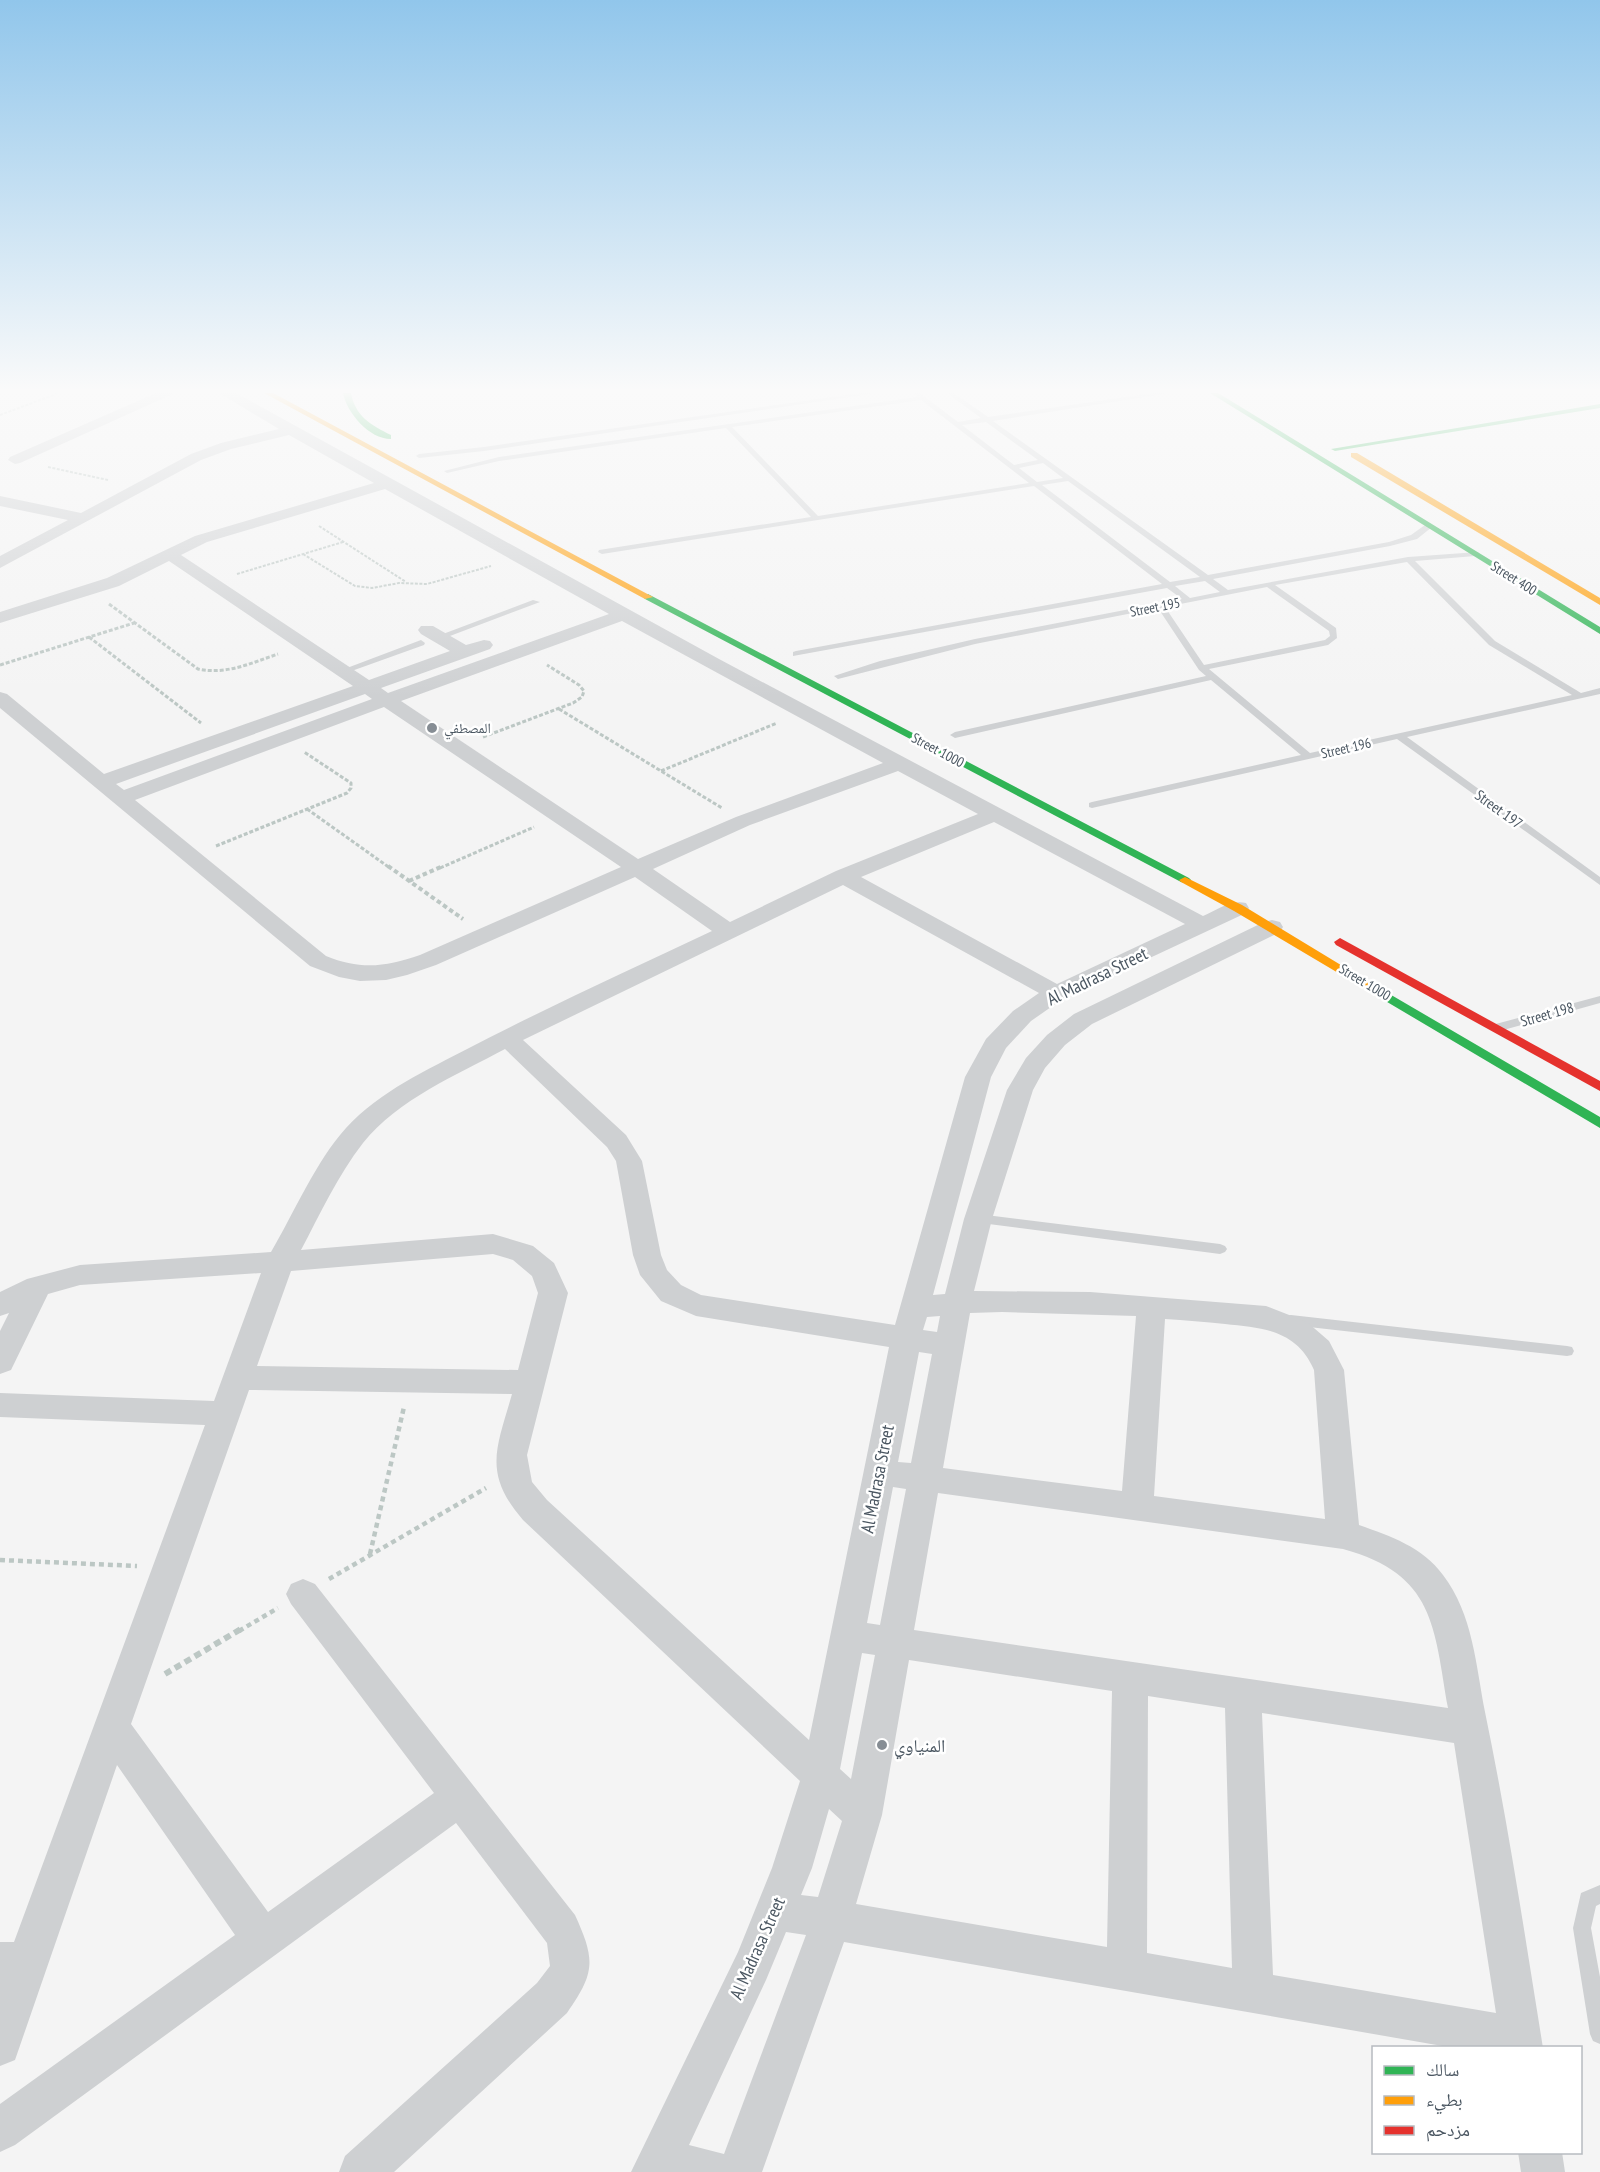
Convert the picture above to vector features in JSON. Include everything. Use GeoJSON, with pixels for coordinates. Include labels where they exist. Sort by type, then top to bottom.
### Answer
{"type":"FeatureCollection","features":[{"type":"Feature","properties":{"kind":"street"},"geometry":{"type":"LineString","coordinates":[[0,562],[127,494]]}},
{"type":"Feature","properties":{"kind":"street"},"geometry":{"type":"LineString","coordinates":[[0,618],[90,590],[135,573],[201,539],[350,494]]}},
{"type":"Feature","properties":{"kind":"street"},"geometry":{"type":"LineString","coordinates":[[404,494],[898,764],[1203,925]]}},
{"type":"Feature","properties":{"kind":"street","name":"Street 1000"},"geometry":{"type":"LineString","coordinates":[[454,494],[1239,908],[1600,1123]]}},
{"type":"Feature","properties":{"kind":"street","name":"Street 400"},"geometry":{"type":"LineString","coordinates":[[1376,494],[1600,631]]}},
{"type":"Feature","properties":{"kind":"street","name":"Street 400"},"geometry":{"type":"LineString","coordinates":[[1420,494],[1600,602]]}},
{"type":"Feature","properties":{"kind":"street"},"geometry":{"type":"LineString","coordinates":[[0,501],[82,518]]}},
{"type":"Feature","properties":{"kind":"street"},"geometry":{"type":"LineString","coordinates":[[597,549],[623,562]]}},
{"type":"Feature","properties":{"kind":"street"},"geometry":{"type":"LineString","coordinates":[[169,555],[560,815],[729,932]]}},
{"type":"Feature","properties":{"kind":"street"},"geometry":{"type":"LineString","coordinates":[[101,782],[603,603]]}},
{"type":"Feature","properties":{"kind":"street"},"geometry":{"type":"LineString","coordinates":[[121,798],[624,614]]}},
{"type":"Feature","properties":{"kind":"street"},"geometry":{"type":"LineString","coordinates":[[429,637],[465,652]]}},
{"type":"Feature","properties":{"kind":"street"},"geometry":{"type":"LineString","coordinates":[[503,638],[521,650]]}},
{"type":"Feature","properties":{"kind":"street"},"geometry":{"type":"LineString","coordinates":[[791,652],[859,686]]}},
{"type":"Feature","properties":{"kind":"street"},"geometry":{"type":"LineString","coordinates":[[0,698],[318,961],[340,971],[369,975],[400,971],[743,821],[898,764]]}},
{"type":"Feature","properties":{"kind":"street","name":"Street 1000"},"geometry":{"type":"LineString","coordinates":[[950,732],[976,746]]}},
{"type":"Feature","properties":{"kind":"street"},"geometry":{"type":"LineString","coordinates":[[1087,803],[1112,816]]}},
{"type":"Feature","properties":{"kind":"street"},"geometry":{"type":"LineString","coordinates":[[0,2045],[14,1962],[112,1727],[280,1262],[335,1163],[355,1135],[383,1109],[422,1083],[507,1038],[844,876],[994,815]]}},
{"type":"Feature","properties":{"kind":"street"},"geometry":{"type":"LineString","coordinates":[[844,876],[1056,993]]}},
{"type":"Feature","properties":{"kind":"street","name":"Al Madrasa Street"},"geometry":{"type":"LineString","coordinates":[[656,2166],[700,2070],[753,1966],[792,1868],[820,1775],[878,1472],[910,1323],[978,1077],[995,1044],[1022,1016],[1056,993],[1239,908]]}},
{"type":"Feature","properties":{"kind":"street","name":"Al Madrasa Street"},"geometry":{"type":"LineString","coordinates":[[740,2172],[831,1921],[863,1815],[957,1302],[978,1219],[1020,1090],[1035,1064],[1056,1040],[1083,1019],[1272,927]]}},
{"type":"Feature","properties":{"kind":"street","name":"Street 1000"},"geometry":{"type":"LineString","coordinates":[[1327,935],[1600,1087]]}},
{"type":"Feature","properties":{"kind":"street"},"geometry":{"type":"LineString","coordinates":[[507,1038],[617,1141],[629,1161],[654,1275],[670,1293],[696,1305],[910,1323],[948,1345]]}},
{"type":"Feature","properties":{"kind":"street"},"geometry":{"type":"LineString","coordinates":[[0,1305],[37,1286],[80,1275],[280,1262],[494,1244],[523,1253],[544,1270],[553,1293],[511,1455],[511,1473],[520,1493],[535,1510],[863,1815]]}},
{"type":"Feature","properties":{"kind":"street"},"geometry":{"type":"LineString","coordinates":[[0,1362],[37,1286]]}},
{"type":"Feature","properties":{"kind":"street"},"geometry":{"type":"LineString","coordinates":[[910,1323],[957,1302],[1036,1300],[1266,1317],[1288,1324],[1308,1336],[1323,1352],[1329,1370],[1343,1535]]}},
{"type":"Feature","properties":{"kind":"street"},"geometry":{"type":"LineString","coordinates":[[1137,1507],[1151,1307]]}},
{"type":"Feature","properties":{"kind":"street"},"geometry":{"type":"LineString","coordinates":[[238,1378],[530,1382]]}},
{"type":"Feature","properties":{"kind":"street"},"geometry":{"type":"LineString","coordinates":[[0,1405],[225,1414]]}},
{"type":"Feature","properties":{"kind":"street"},"geometry":{"type":"LineString","coordinates":[[775,1910],[1253,1993],[1522,2043],[1470,1728],[1449,1621],[1438,1596],[1421,1574],[1398,1555],[1371,1542],[1343,1535],[878,1472]]}},
{"type":"Feature","properties":{"kind":"street"},"geometry":{"type":"LineString","coordinates":[[303,1594],[561,1929],[571,1951],[568,1977],[552,1998],[361,2172]]}},
{"type":"Feature","properties":{"kind":"street"},"geometry":{"type":"LineString","coordinates":[[846,1635],[1470,1728]]}},
{"type":"Feature","properties":{"kind":"street"},"geometry":{"type":"LineString","coordinates":[[1127,1972],[1130,1678]]}},
{"type":"Feature","properties":{"kind":"street"},"geometry":{"type":"LineString","coordinates":[[1243,1694],[1253,1993]]}},
{"type":"Feature","properties":{"kind":"street"},"geometry":{"type":"LineString","coordinates":[[112,1727],[263,1940]]}},
{"type":"Feature","properties":{"kind":"street"},"geometry":{"type":"LineString","coordinates":[[0,2130],[460,1797]]}},
{"type":"Feature","properties":{"kind":"street"},"geometry":{"type":"LineString","coordinates":[[1540,2154],[1543,2172]]}},
{"type":"Feature","properties":{"kind":"street"},"geometry":{"type":"LineString","coordinates":[[656,2166],[714,2172]]}},
{"type":"Feature","properties":{"kind":"lane"},"geometry":{"type":"LineString","coordinates":[[793,494],[817,519]]}},
{"type":"Feature","properties":{"kind":"lane"},"geometry":{"type":"LineString","coordinates":[[597,549],[817,519],[971,494]]}},
{"type":"Feature","properties":{"kind":"lane"},"geometry":{"type":"LineString","coordinates":[[1050,494],[1188,600]]}},
{"type":"Feature","properties":{"kind":"lane"},"geometry":{"type":"LineString","coordinates":[[1089,494],[1227,593]]}},
{"type":"Feature","properties":{"kind":"lane","name":"Street 195"},"geometry":{"type":"LineString","coordinates":[[791,652],[1169,586],[1390,544],[1414,537],[1428,527]]}},
{"type":"Feature","properties":{"kind":"lane","name":"Street 195"},"geometry":{"type":"LineString","coordinates":[[827,670],[1408,559],[1475,554]]}},
{"type":"Feature","properties":{"kind":"lane"},"geometry":{"type":"LineString","coordinates":[[1408,559],[1492,643],[1580,696]]}},
{"type":"Feature","properties":{"kind":"lane"},"geometry":{"type":"LineString","coordinates":[[1202,668],[1328,642],[1334,636],[1333,630],[1269,585]]}},
{"type":"Feature","properties":{"kind":"lane"},"geometry":{"type":"LineString","coordinates":[[343,671],[429,637],[536,602]]}},
{"type":"Feature","properties":{"kind":"lane"},"geometry":{"type":"LineString","coordinates":[[1160,606],[1202,668],[1307,756]]}},
{"type":"Feature","properties":{"kind":"lane"},"geometry":{"type":"LineString","coordinates":[[950,732],[1213,677]]}},
{"type":"Feature","properties":{"kind":"lane","name":"Street 196"},"geometry":{"type":"LineString","coordinates":[[1087,803],[1600,691]]}},
{"type":"Feature","properties":{"kind":"lane","name":"Street 197"},"geometry":{"type":"LineString","coordinates":[[1399,736],[1600,882]]}},
{"type":"Feature","properties":{"kind":"lane","name":"Street 198"},"geometry":{"type":"LineString","coordinates":[[1495,1029],[1600,999]]}},
{"type":"Feature","properties":{"kind":"lane"},"geometry":{"type":"LineString","coordinates":[[978,1219],[1220,1249]]}},
{"type":"Feature","properties":{"kind":"lane"},"geometry":{"type":"LineString","coordinates":[[1266,1317],[1567,1351]]}},
{"type":"Feature","properties":{"kind":"lane"},"geometry":{"type":"LineString","coordinates":[[1600,1894],[1588,1900],[1582,1928],[1600,2034]]}},
{"type":"Feature","properties":{"kind":"path"},"geometry":{"type":"LineString","coordinates":[[296,510],[408,583]]}},
{"type":"Feature","properties":{"kind":"path"},"geometry":{"type":"LineString","coordinates":[[211,582],[344,542]]}},
{"type":"Feature","properties":{"kind":"path"},"geometry":{"type":"LineString","coordinates":[[303,554],[355,586],[372,588],[408,583],[427,584],[520,558]]}},
{"type":"Feature","properties":{"kind":"path"},"geometry":{"type":"LineString","coordinates":[[90,590],[205,671],[231,670],[305,645]]}},
{"type":"Feature","properties":{"kind":"path"},"geometry":{"type":"LineString","coordinates":[[0,665],[135,622]]}},
{"type":"Feature","properties":{"kind":"path"},"geometry":{"type":"LineString","coordinates":[[89,637],[221,738]]}},
{"type":"Feature","properties":{"kind":"path"},"geometry":{"type":"LineString","coordinates":[[457,747],[559,709],[582,698],[584,691],[579,685],[521,650]]}},
{"type":"Feature","properties":{"kind":"path"},"geometry":{"type":"LineString","coordinates":[[559,709],[743,821]]}},
{"type":"Feature","properties":{"kind":"path"},"geometry":{"type":"LineString","coordinates":[[661,771],[803,712]]}},
{"type":"Feature","properties":{"kind":"path"},"geometry":{"type":"LineString","coordinates":[[191,856],[347,793],[351,788],[351,783],[284,738]]}},
{"type":"Feature","properties":{"kind":"path"},"geometry":{"type":"LineString","coordinates":[[307,809],[486,935]]}},
{"type":"Feature","properties":{"kind":"path"},"geometry":{"type":"LineString","coordinates":[[410,881],[560,815]]}},
{"type":"Feature","properties":{"kind":"path"},"geometry":{"type":"LineString","coordinates":[[370,1555],[410,1380]]}},
{"type":"Feature","properties":{"kind":"path"},"geometry":{"type":"LineString","coordinates":[[0,1560],[170,1567]]}},
{"type":"Feature","properties":{"kind":"traffic: fast"},"geometry":{"type":"LineString","coordinates":[[1378,494],[1600,631]]}},
{"type":"Feature","properties":{"kind":"traffic: fast"},"geometry":{"type":"LineString","coordinates":[[648,597],[1185,880]]}},
{"type":"Feature","properties":{"kind":"traffic: fast"},"geometry":{"type":"LineString","coordinates":[[1381,993],[1600,1123]]}},
{"type":"Feature","properties":{"kind":"traffic: slow"},"geometry":{"type":"LineString","coordinates":[[456,494],[648,597]]}},
{"type":"Feature","properties":{"kind":"traffic: slow"},"geometry":{"type":"LineString","coordinates":[[1420,494],[1600,602]]}},
{"type":"Feature","properties":{"kind":"traffic: slow"},"geometry":{"type":"LineString","coordinates":[[1185,880],[1238,908],[1381,993]]}},
{"type":"Feature","properties":{"kind":"traffic: jam"},"geometry":{"type":"LineString","coordinates":[[1340,942],[1600,1087]]}},
{"type":"Feature","properties":{"kind":"place","name":"المصطفي"},"geometry":{"type":"Point","coordinates":[432,728]}},
{"type":"Feature","properties":{"kind":"place","name":"المنياوي"},"geometry":{"type":"Point","coordinates":[882,1745]}}]}
